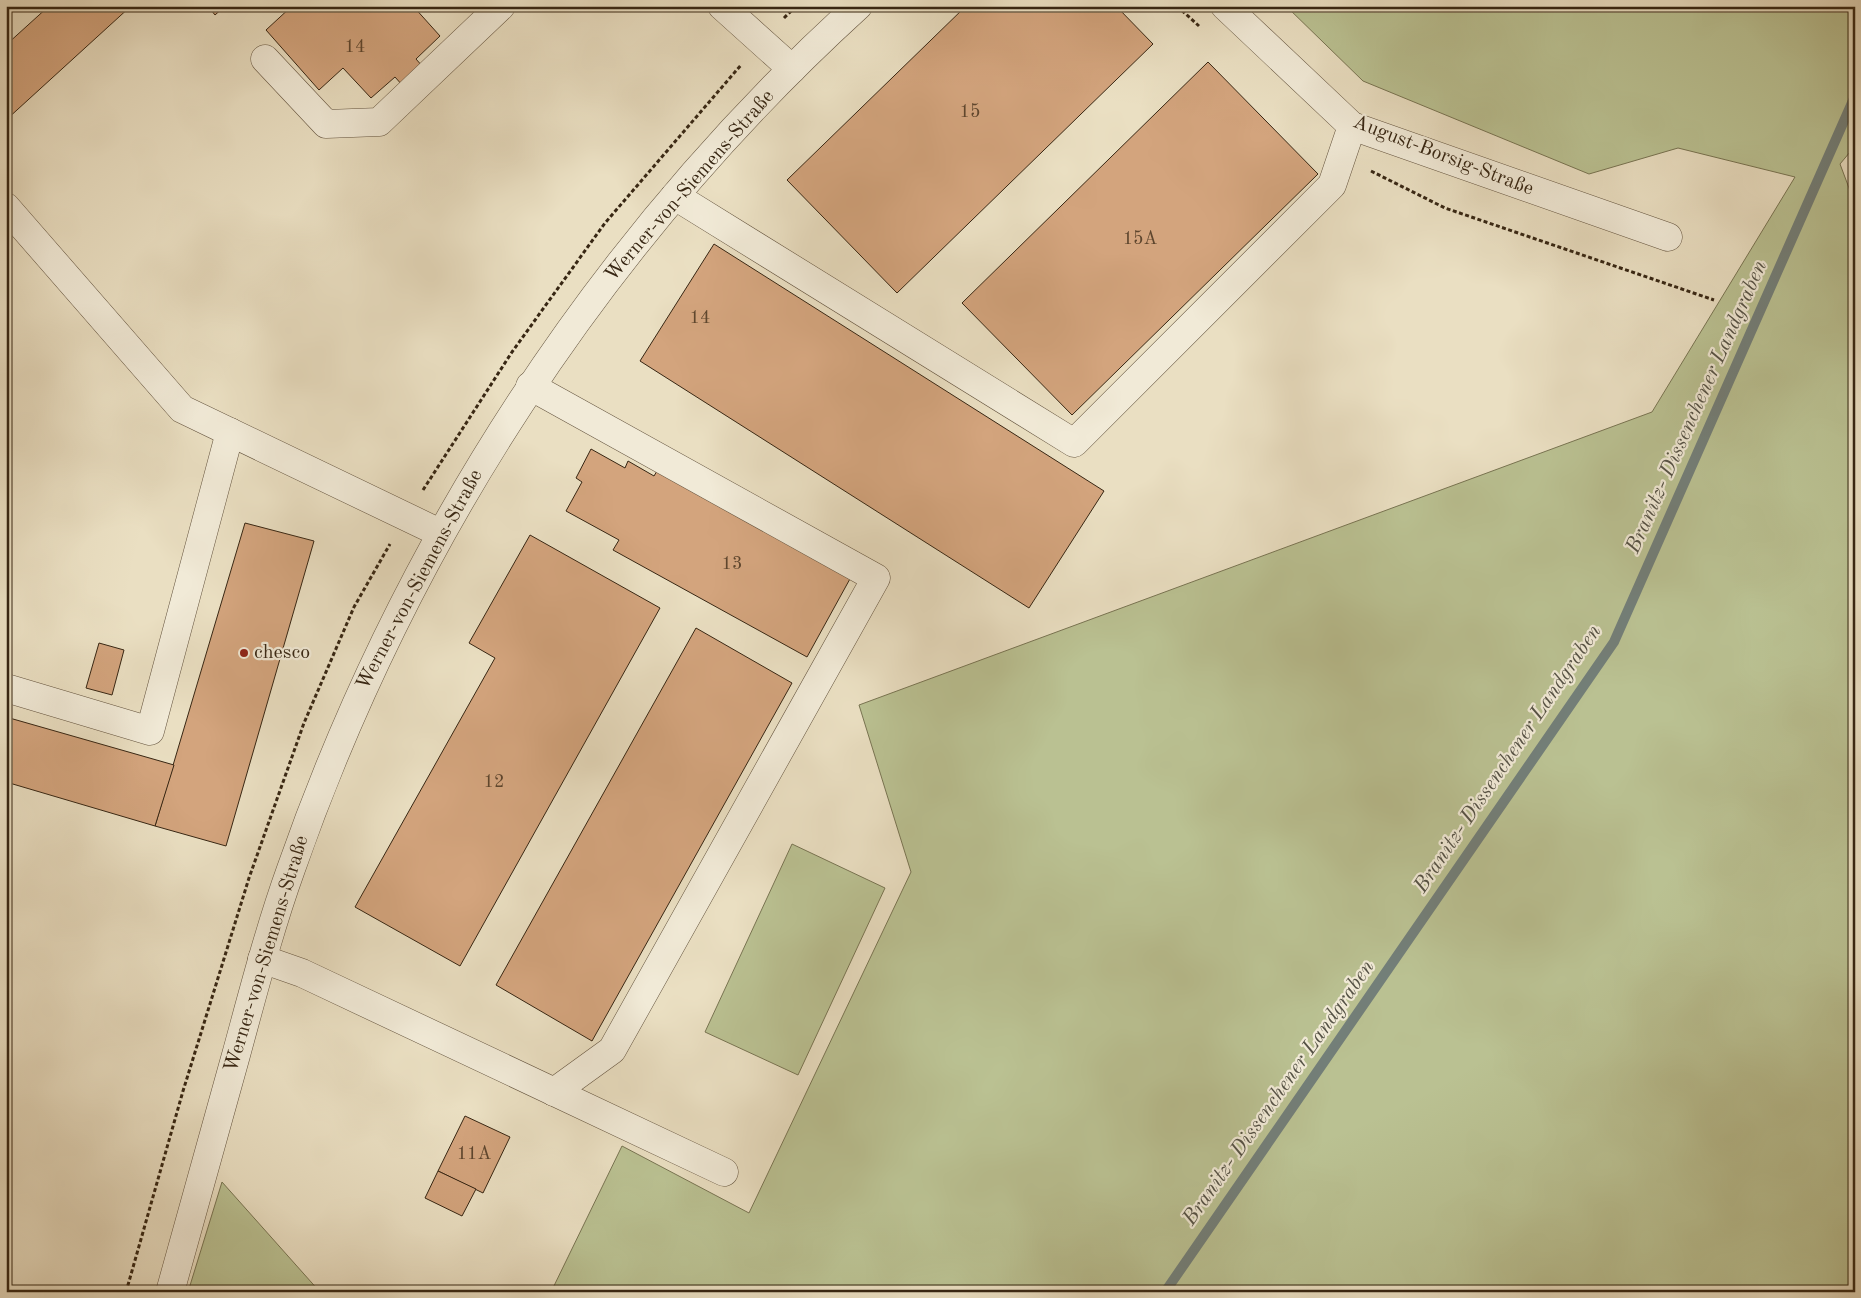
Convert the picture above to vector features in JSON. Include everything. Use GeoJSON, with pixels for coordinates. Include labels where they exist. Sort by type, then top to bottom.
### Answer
{"type":"FeatureCollection","features":[{"type":"Feature","properties":{"kind":"street"},"geometry":{"type":"LineString","coordinates":[[266,58],[326,124],[379,122],[501,6]]}},
{"type":"Feature","properties":{"kind":"street"},"geometry":{"type":"LineString","coordinates":[[722,6],[792,69]]}},
{"type":"Feature","properties":{"kind":"street","name":"Werner-von-Siemens-Straße"},"geometry":{"type":"LineString","coordinates":[[170,1292],[262,959],[290,871],[326,776],[393,624],[440,533],[483,459],[530,386],[590,302],[674,196],[721,143],[792,69],[858,6]]}},
{"type":"Feature","properties":{"kind":"street","name":"August-Borsig-Straße"},"geometry":{"type":"LineString","coordinates":[[1225,6],[1352,126],[1668,237]]}},
{"type":"Feature","properties":{"kind":"street"},"geometry":{"type":"LineString","coordinates":[[674,196],[1074,443],[1332,185],[1352,126]]}},
{"type":"Feature","properties":{"kind":"street"},"geometry":{"type":"LineString","coordinates":[[6,207],[182,409],[440,533]]}},
{"type":"Feature","properties":{"kind":"street"},"geometry":{"type":"LineString","coordinates":[[530,386],[876,578],[612,1050],[554,1092]]}},
{"type":"Feature","properties":{"kind":"street"},"geometry":{"type":"LineString","coordinates":[[6,688],[150,731],[230,432]]}},
{"type":"Feature","properties":{"kind":"street"},"geometry":{"type":"LineString","coordinates":[[262,959],[302,973],[724,1172]]}},
{"type":"Feature","properties":{"kind":"green space"},"geometry":{"type":"Polygon","coordinates":[[[1286,6],[1855,6],[1855,146],[1840,164],[1855,204],[1855,1292],[551,1292],[622,1146],[749,1213],[911,872],[859,705],[1652,412],[1795,177],[1678,148],[1589,174],[1363,81],[1286,6]]]}},
{"type":"Feature","properties":{"kind":"green space"},"geometry":{"type":"Polygon","coordinates":[[[792,844],[885,888],[798,1075],[705,1032],[792,844]]]}},
{"type":"Feature","properties":{"kind":"green space"},"geometry":{"type":"Polygon","coordinates":[[[222,1182],[320,1292],[188,1292],[222,1182]]]}},
{"type":"Feature","properties":{"kind":"building"},"geometry":{"type":"Polygon","coordinates":[[[49,6],[131,6],[6,120],[6,45],[49,6]]]}},
{"type":"Feature","properties":{"kind":"building"},"geometry":{"type":"Polygon","coordinates":[[[208,6],[225,6],[215,15],[208,6]]]}},
{"type":"Feature","properties":{"kind":"building"},"geometry":{"type":"Polygon","coordinates":[[[292,6],[413,6],[440,36],[416,59],[423,67],[403,86],[395,77],[371,98],[343,68],[319,90],[266,30],[292,6]]]}},
{"type":"Feature","properties":{"kind":"building"},"geometry":{"type":"Polygon","coordinates":[[[966,6],[1116,6],[1153,44],[897,293],[787,180],[966,6]]]}},
{"type":"Feature","properties":{"kind":"building"},"geometry":{"type":"Polygon","coordinates":[[[1208,62],[1318,174],[1072,415],[962,303],[1208,62]]]}},
{"type":"Feature","properties":{"kind":"building"},"geometry":{"type":"Polygon","coordinates":[[[714,244],[1104,491],[1029,608],[640,361],[714,244]]]}},
{"type":"Feature","properties":{"kind":"building"},"geometry":{"type":"Polygon","coordinates":[[[591,449],[625,468],[628,461],[654,476],[657,471],[851,577],[807,657],[613,550],[619,540],[566,511],[582,482],[576,478],[591,449]]]}},
{"type":"Feature","properties":{"kind":"building","name":"chesco"},"geometry":{"type":"Polygon","coordinates":[[[245,523],[314,541],[226,846],[155,826],[245,523]]]}},
{"type":"Feature","properties":{"kind":"building"},"geometry":{"type":"Polygon","coordinates":[[[530,535],[660,608],[460,966],[355,907],[495,658],[469,643],[530,535]]]}},
{"type":"Feature","properties":{"kind":"building"},"geometry":{"type":"Polygon","coordinates":[[[696,628],[792,683],[592,1041],[496,985],[696,628]]]}},
{"type":"Feature","properties":{"kind":"building"},"geometry":{"type":"Polygon","coordinates":[[[99,643],[124,650],[112,695],[86,688],[99,643]]]}},
{"type":"Feature","properties":{"kind":"building"},"geometry":{"type":"Polygon","coordinates":[[[6,717],[174,765],[155,826],[6,782],[6,717]]]}},
{"type":"Feature","properties":{"kind":"building"},"geometry":{"type":"Polygon","coordinates":[[[465,1116],[510,1137],[483,1193],[438,1171],[465,1116]]]}},
{"type":"Feature","properties":{"kind":"building"},"geometry":{"type":"Polygon","coordinates":[[[438,1171],[476,1189],[462,1216],[425,1198],[438,1171]]]}},
{"type":"Feature","properties":{"kind":"waterway","name":"Branitz- Dissenchener Landgraben"},"geometry":{"type":"LineString","coordinates":[[1165,1292],[1614,642],[1855,96]]}},
{"type":"Feature","properties":{"kind":"place","name":"chesco"},"geometry":{"type":"Point","coordinates":[244,653]}}]}
